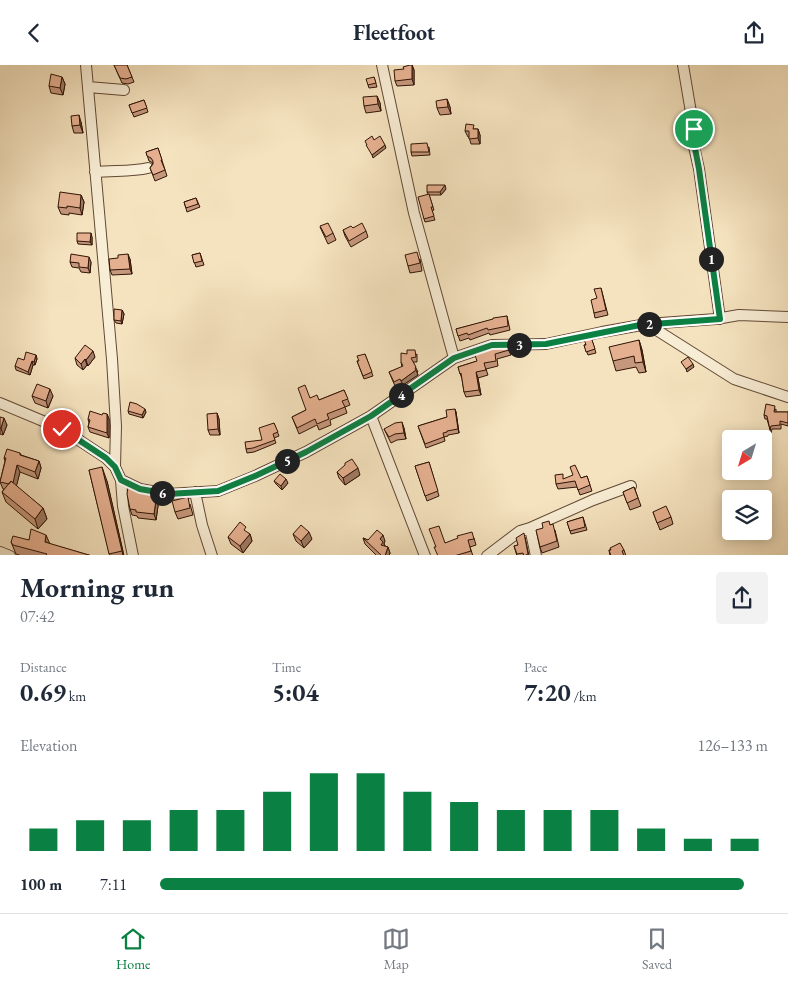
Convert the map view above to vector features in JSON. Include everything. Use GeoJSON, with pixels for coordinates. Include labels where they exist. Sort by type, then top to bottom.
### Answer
{"type":"FeatureCollection","features":[{"type":"Feature","properties":{"kind":"street"},"geometry":{"type":"LineString","coordinates":[[86,65],[112,359],[116,426],[115,467]]}},
{"type":"Feature","properties":{"kind":"street"},"geometry":{"type":"LineString","coordinates":[[382,65],[414,213],[454,358]]}},
{"type":"Feature","properties":{"kind":"street"},"geometry":{"type":"LineString","coordinates":[[683,65],[694,129],[692,133],[699,169],[720,319]]}},
{"type":"Feature","properties":{"kind":"street"},"geometry":{"type":"LineString","coordinates":[[88,87],[124,89]]}},
{"type":"Feature","properties":{"kind":"street"},"geometry":{"type":"LineString","coordinates":[[96,172],[134,171],[148,168]]}},
{"type":"Feature","properties":{"kind":"street"},"geometry":{"type":"LineString","coordinates":[[121,480],[140,489],[168,494],[218,491],[306,452],[371,416],[454,358],[492,345],[546,344],[647,324],[720,319],[739,315],[788,317]]}},
{"type":"Feature","properties":{"kind":"street"},"geometry":{"type":"LineString","coordinates":[[647,324],[734,379],[788,397]]}},
{"type":"Feature","properties":{"kind":"street"},"geometry":{"type":"LineString","coordinates":[[0,403],[62,429],[106,458],[115,467],[121,480],[123,506],[133,555]]}},
{"type":"Feature","properties":{"kind":"street"},"geometry":{"type":"LineString","coordinates":[[371,416],[425,555]]}},
{"type":"Feature","properties":{"kind":"street"},"geometry":{"type":"LineString","coordinates":[[487,555],[520,531],[631,486]]}},
{"type":"Feature","properties":{"kind":"street"},"geometry":{"type":"LineString","coordinates":[[195,492],[202,525],[212,555]]}},
{"type":"Feature","properties":{"kind":"street"},"geometry":{"type":"LineString","coordinates":[[530,528],[536,555]]}},
{"type":"Feature","properties":{"kind":"street"},"geometry":{"type":"LineString","coordinates":[[0,552],[10,555]]}},
{"type":"Feature","properties":{"kind":"building"},"geometry":{"type":"Polygon","coordinates":[[[114,65],[127,65],[132,77],[120,78],[114,65]]]}},
{"type":"Feature","properties":{"kind":"building"},"geometry":{"type":"Polygon","coordinates":[[[412,65],[412,79],[395,81],[394,70],[404,69],[403,67],[412,65]]]}},
{"type":"Feature","properties":{"kind":"building"},"geometry":{"type":"Polygon","coordinates":[[[51,74],[62,77],[60,88],[49,86],[51,74]]]}},
{"type":"Feature","properties":{"kind":"building"},"geometry":{"type":"Polygon","coordinates":[[[374,77],[376,83],[368,85],[366,79],[374,77]]]}},
{"type":"Feature","properties":{"kind":"building"},"geometry":{"type":"Polygon","coordinates":[[[377,96],[378,104],[364,106],[363,97],[377,96]]]}},
{"type":"Feature","properties":{"kind":"building"},"geometry":{"type":"Polygon","coordinates":[[[447,99],[448,107],[437,108],[436,101],[447,99]]]}},
{"type":"Feature","properties":{"kind":"building"},"geometry":{"type":"Polygon","coordinates":[[[144,100],[147,108],[132,113],[129,105],[144,100]]]}},
{"type":"Feature","properties":{"kind":"building"},"geometry":{"type":"Polygon","coordinates":[[[79,115],[80,125],[72,126],[71,116],[79,115]]]}},
{"type":"Feature","properties":{"kind":"building"},"geometry":{"type":"Polygon","coordinates":[[[466,124],[474,125],[473,129],[478,129],[478,138],[469,139],[469,131],[465,131],[466,124]]]}},
{"type":"Feature","properties":{"kind":"building"},"geometry":{"type":"Polygon","coordinates":[[[372,136],[374,140],[380,136],[385,145],[372,155],[365,141],[372,136]]]}},
{"type":"Feature","properties":{"kind":"building"},"geometry":{"type":"Polygon","coordinates":[[[427,143],[429,152],[411,152],[411,144],[427,143]]]}},
{"type":"Feature","properties":{"kind":"building"},"geometry":{"type":"Polygon","coordinates":[[[158,148],[165,170],[153,175],[150,168],[153,161],[147,156],[146,152],[158,148]]]}},
{"type":"Feature","properties":{"kind":"building"},"geometry":{"type":"Polygon","coordinates":[[[427,185],[445,185],[440,192],[427,192],[427,185]]]}},
{"type":"Feature","properties":{"kind":"building"},"geometry":{"type":"Polygon","coordinates":[[[60,192],[81,195],[80,208],[58,207],[60,192]]]}},
{"type":"Feature","properties":{"kind":"building"},"geometry":{"type":"Polygon","coordinates":[[[429,194],[434,216],[424,219],[418,197],[429,194]]]}},
{"type":"Feature","properties":{"kind":"building"},"geometry":{"type":"Polygon","coordinates":[[[196,198],[198,204],[186,208],[184,202],[196,198]]]}},
{"type":"Feature","properties":{"kind":"building"},"geometry":{"type":"Polygon","coordinates":[[[328,223],[333,233],[326,237],[320,226],[328,223]]]}},
{"type":"Feature","properties":{"kind":"building"},"geometry":{"type":"Polygon","coordinates":[[[362,223],[366,231],[349,241],[343,230],[351,226],[353,228],[362,223]]]}},
{"type":"Feature","properties":{"kind":"building"},"geometry":{"type":"Polygon","coordinates":[[[77,233],[91,233],[90,242],[77,241],[77,233]]]}},
{"type":"Feature","properties":{"kind":"building"},"geometry":{"type":"Polygon","coordinates":[[[417,252],[420,263],[408,266],[405,255],[417,252]]]}},
{"type":"Feature","properties":{"kind":"building"},"geometry":{"type":"Polygon","coordinates":[[[200,253],[202,261],[194,263],[192,255],[200,253]]]}},
{"type":"Feature","properties":{"kind":"building"},"geometry":{"type":"Polygon","coordinates":[[[71,254],[89,257],[88,268],[79,267],[79,263],[70,262],[71,254]]]}},
{"type":"Feature","properties":{"kind":"building"},"geometry":{"type":"Polygon","coordinates":[[[128,254],[130,269],[110,270],[109,259],[118,258],[118,255],[128,254]]]}},
{"type":"Feature","properties":{"kind":"building"},"geometry":{"type":"Polygon","coordinates":[[[601,288],[606,310],[594,313],[591,300],[597,298],[594,289],[601,288]]]}},
{"type":"Feature","properties":{"kind":"building"},"geometry":{"type":"Polygon","coordinates":[[[114,309],[122,310],[121,321],[114,320],[114,309]]]}},
{"type":"Feature","properties":{"kind":"building"},"geometry":{"type":"Polygon","coordinates":[[[507,316],[508,326],[488,330],[487,328],[468,335],[467,333],[458,336],[456,329],[493,318],[507,316]]]}},
{"type":"Feature","properties":{"kind":"building"},"geometry":{"type":"Polygon","coordinates":[[[591,337],[595,349],[586,352],[584,339],[591,337]]]}},
{"type":"Feature","properties":{"kind":"building"},"geometry":{"type":"Polygon","coordinates":[[[639,340],[643,362],[635,363],[634,356],[613,361],[609,347],[639,340]]]}},
{"type":"Feature","properties":{"kind":"building"},"geometry":{"type":"Polygon","coordinates":[[[85,345],[93,351],[81,364],[75,358],[85,345]]]}},
{"type":"Feature","properties":{"kind":"building"},"geometry":{"type":"Polygon","coordinates":[[[508,346],[509,350],[495,354],[496,361],[484,363],[486,370],[476,372],[479,390],[464,392],[461,373],[458,367],[477,361],[474,352],[491,347],[508,346]]]}},
{"type":"Feature","properties":{"kind":"building"},"geometry":{"type":"Polygon","coordinates":[[[407,350],[415,350],[416,357],[411,358],[416,370],[401,381],[400,379],[394,382],[389,372],[403,366],[401,353],[407,354],[407,350]]]}},
{"type":"Feature","properties":{"kind":"building"},"geometry":{"type":"Polygon","coordinates":[[[26,352],[36,355],[28,372],[15,366],[18,358],[24,360],[26,352]]]}},
{"type":"Feature","properties":{"kind":"building"},"geometry":{"type":"Polygon","coordinates":[[[365,354],[372,372],[363,376],[357,356],[365,354]]]}},
{"type":"Feature","properties":{"kind":"building"},"geometry":{"type":"Polygon","coordinates":[[[688,357],[693,364],[686,369],[681,362],[688,357]]]}},
{"type":"Feature","properties":{"kind":"building"},"geometry":{"type":"Polygon","coordinates":[[[37,384],[50,389],[46,401],[32,396],[37,384]]]}},
{"type":"Feature","properties":{"kind":"building"},"geometry":{"type":"Polygon","coordinates":[[[305,385],[310,398],[317,395],[319,400],[344,390],[348,399],[342,401],[345,407],[327,414],[329,419],[317,424],[315,419],[297,428],[292,417],[306,410],[298,388],[305,385]]]}},
{"type":"Feature","properties":{"kind":"building"},"geometry":{"type":"Polygon","coordinates":[[[130,402],[145,409],[142,415],[128,411],[130,402]]]}},
{"type":"Feature","properties":{"kind":"building"},"geometry":{"type":"Polygon","coordinates":[[[766,404],[775,406],[774,412],[788,412],[788,423],[780,421],[780,425],[771,426],[770,430],[767,416],[764,415],[766,404]]]}},
{"type":"Feature","properties":{"kind":"building"},"geometry":{"type":"Polygon","coordinates":[[[455,409],[458,429],[447,431],[443,433],[444,437],[425,444],[418,426],[447,417],[446,410],[455,409]]]}},
{"type":"Feature","properties":{"kind":"building"},"geometry":{"type":"Polygon","coordinates":[[[90,411],[102,415],[103,413],[107,414],[107,433],[88,427],[90,411]]]}},
{"type":"Feature","properties":{"kind":"building"},"geometry":{"type":"Polygon","coordinates":[[[217,413],[218,429],[208,430],[207,414],[217,413]]]}},
{"type":"Feature","properties":{"kind":"building"},"geometry":{"type":"Polygon","coordinates":[[[0,417],[4,418],[1,428],[0,428],[0,417]]]}},
{"type":"Feature","properties":{"kind":"building"},"geometry":{"type":"Polygon","coordinates":[[[402,422],[404,433],[389,437],[384,429],[395,423],[402,422]]]}},
{"type":"Feature","properties":{"kind":"building"},"geometry":{"type":"Polygon","coordinates":[[[274,423],[278,432],[273,434],[275,440],[246,449],[245,442],[262,440],[259,428],[274,423]]]}},
{"type":"Feature","properties":{"kind":"building"},"geometry":{"type":"Polygon","coordinates":[[[7,449],[39,461],[35,472],[17,465],[13,483],[11,481],[9,484],[0,482],[7,449]]]}},
{"type":"Feature","properties":{"kind":"building"},"geometry":{"type":"Polygon","coordinates":[[[352,459],[358,468],[343,478],[337,472],[345,463],[352,459]]]}},
{"type":"Feature","properties":{"kind":"building"},"geometry":{"type":"Polygon","coordinates":[[[429,462],[438,491],[425,496],[415,466],[429,462]]]}},
{"type":"Feature","properties":{"kind":"building"},"geometry":{"type":"Polygon","coordinates":[[[575,465],[581,478],[587,476],[590,485],[578,490],[575,481],[556,484],[555,475],[563,474],[563,479],[573,475],[570,467],[575,465]]]}},
{"type":"Feature","properties":{"kind":"building"},"geometry":{"type":"Polygon","coordinates":[[[102,467],[122,551],[109,554],[89,470],[102,467]]]}},
{"type":"Feature","properties":{"kind":"building"},"geometry":{"type":"Polygon","coordinates":[[[280,474],[286,479],[281,486],[274,481],[280,474]]]}},
{"type":"Feature","properties":{"kind":"building"},"geometry":{"type":"Polygon","coordinates":[[[11,481],[43,508],[35,519],[2,492],[11,481]]]}},
{"type":"Feature","properties":{"kind":"building"},"geometry":{"type":"Polygon","coordinates":[[[128,487],[157,493],[154,514],[136,512],[136,510],[130,509],[127,494],[128,487]]]}},
{"type":"Feature","properties":{"kind":"building"},"geometry":{"type":"Polygon","coordinates":[[[634,487],[638,498],[627,503],[623,492],[634,487]]]}},
{"type":"Feature","properties":{"kind":"building"},"geometry":{"type":"Polygon","coordinates":[[[188,497],[190,508],[175,512],[172,501],[188,497]]]}},
{"type":"Feature","properties":{"kind":"building"},"geometry":{"type":"Polygon","coordinates":[[[666,506],[671,517],[657,523],[653,512],[666,506]]]}},
{"type":"Feature","properties":{"kind":"building"},"geometry":{"type":"Polygon","coordinates":[[[583,517],[585,527],[570,531],[567,522],[583,517]]]}},
{"type":"Feature","properties":{"kind":"building"},"geometry":{"type":"Polygon","coordinates":[[[549,521],[550,525],[553,524],[557,541],[540,547],[536,530],[543,528],[542,523],[549,521]]]}},
{"type":"Feature","properties":{"kind":"building"},"geometry":{"type":"Polygon","coordinates":[[[240,522],[246,527],[244,530],[250,534],[240,546],[228,537],[240,522]]]}},
{"type":"Feature","properties":{"kind":"building"},"geometry":{"type":"Polygon","coordinates":[[[301,525],[309,532],[301,541],[293,534],[301,525]]]}},
{"type":"Feature","properties":{"kind":"building"},"geometry":{"type":"Polygon","coordinates":[[[439,526],[445,543],[458,538],[457,536],[472,532],[474,539],[468,540],[471,551],[457,555],[438,555],[429,529],[439,526]]]}},
{"type":"Feature","properties":{"kind":"building"},"geometry":{"type":"Polygon","coordinates":[[[31,529],[46,535],[45,542],[89,555],[46,555],[13,545],[11,542],[13,536],[29,540],[31,529]]]}},
{"type":"Feature","properties":{"kind":"building"},"geometry":{"type":"Polygon","coordinates":[[[377,530],[383,535],[380,539],[383,542],[381,545],[388,547],[385,555],[381,555],[363,538],[368,540],[377,530]]]}},
{"type":"Feature","properties":{"kind":"building"},"geometry":{"type":"Polygon","coordinates":[[[524,533],[528,554],[517,554],[514,546],[518,545],[516,538],[524,533]]]}},
{"type":"Feature","properties":{"kind":"building"},"geometry":{"type":"Polygon","coordinates":[[[620,543],[624,550],[622,551],[624,555],[611,555],[610,548],[620,543]]]}},
{"type":"Feature","properties":{"kind":"route"},"geometry":{"type":"LineString","coordinates":[[62,429],[106,458],[115,467],[121,480],[140,489],[168,494],[218,491],[306,452],[371,416],[454,358],[492,345],[546,344],[640,325],[720,319],[699,169],[692,133],[694,129]]}}]}
